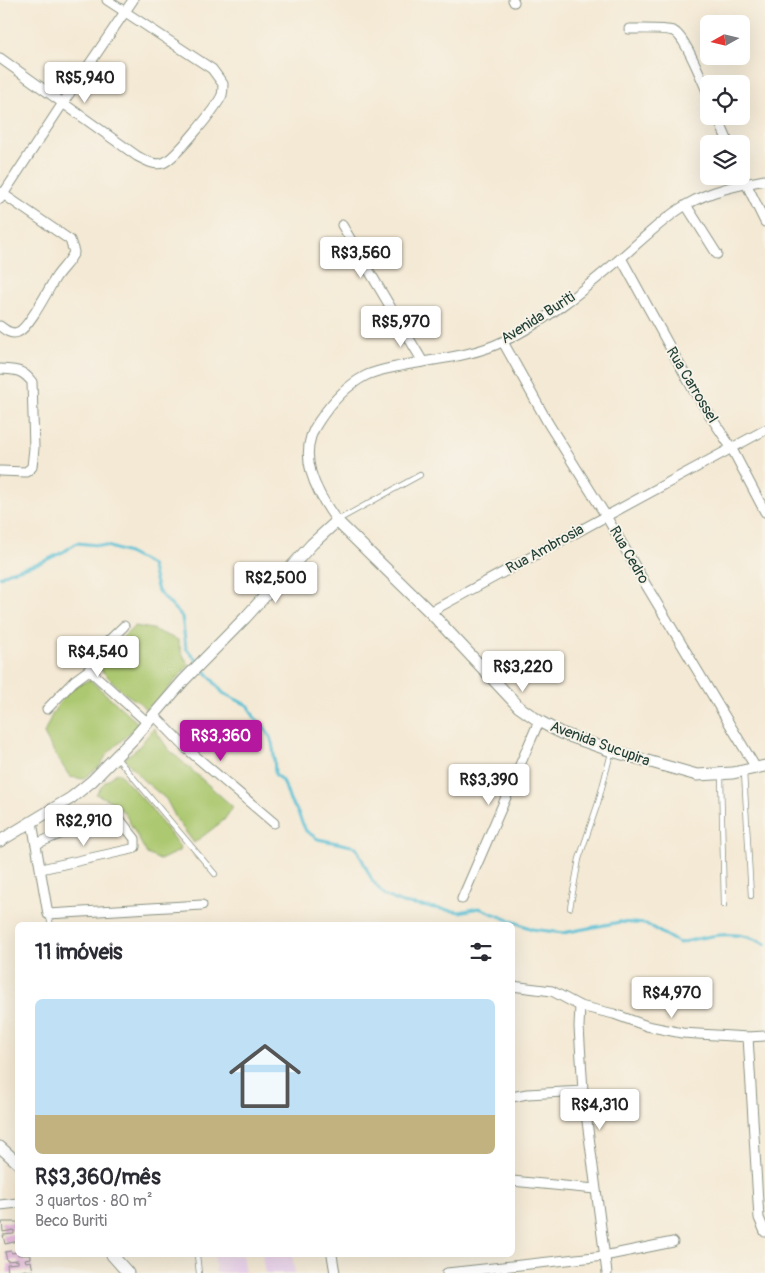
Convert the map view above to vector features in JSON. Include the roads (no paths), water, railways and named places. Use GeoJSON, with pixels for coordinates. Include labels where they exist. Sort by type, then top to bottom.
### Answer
{"type":"FeatureCollection","features":[{"type":"Feature","properties":{"kind":"street"},"geometry":{"type":"LineString","coordinates":[[0,58],[148,162],[163,163],[172,158],[205,120],[223,93],[223,84],[212,69],[201,61],[107,0]]}},
{"type":"Feature","properties":{"kind":"street"},"geometry":{"type":"LineString","coordinates":[[0,326],[8,332],[18,332],[22,328],[39,306],[74,252],[70,240],[1,195],[133,0]]}},
{"type":"Feature","properties":{"kind":"street"},"geometry":{"type":"LineString","coordinates":[[629,28],[674,31],[680,37],[700,75]]}},
{"type":"Feature","properties":{"kind":"street","name":"Avenida Buriti"},"geometry":{"type":"LineString","coordinates":[[750,183],[765,180]]}},
{"type":"Feature","properties":{"kind":"street","name":"Avenida Buriti"},"geometry":{"type":"LineString","coordinates":[[337,521],[322,500],[311,477],[310,441],[318,421],[345,389],[367,375],[467,354],[503,342],[526,329],[574,296],[622,258],[643,237],[686,205],[720,190],[742,185]]}},
{"type":"Feature","properties":{"kind":"street"},"geometry":{"type":"LineString","coordinates":[[746,185],[765,222]]}},
{"type":"Feature","properties":{"kind":"street"},"geometry":{"type":"LineString","coordinates":[[686,205],[717,254]]}},
{"type":"Feature","properties":{"kind":"street"},"geometry":{"type":"LineString","coordinates":[[342,225],[423,362]]}},
{"type":"Feature","properties":{"kind":"street","name":"Rua Carrossel"},"geometry":{"type":"LineString","coordinates":[[622,258],[650,313],[694,391],[732,449],[765,512]]}},
{"type":"Feature","properties":{"kind":"street","name":"Rua Cedro"},"geometry":{"type":"LineString","coordinates":[[503,342],[548,423],[646,585],[760,767]]}},
{"type":"Feature","properties":{"kind":"street"},"geometry":{"type":"LineString","coordinates":[[0,369],[26,373],[32,382],[34,448],[32,466],[26,472],[0,471]]}},
{"type":"Feature","properties":{"kind":"street","name":"Rua Ambrosia"},"geometry":{"type":"LineString","coordinates":[[430,612],[765,430]]}},
{"type":"Feature","properties":{"kind":"street"},"geometry":{"type":"LineString","coordinates":[[0,841],[72,798],[92,781],[134,738],[184,680],[245,618],[312,544],[337,521]]}},
{"type":"Feature","properties":{"kind":"street","name":"Avenida Sucupira"},"geometry":{"type":"LineString","coordinates":[[337,521],[430,612],[519,707],[538,721],[561,733],[612,752],[697,775],[721,774],[760,767]]}},
{"type":"Feature","properties":{"kind":"street"},"geometry":{"type":"LineString","coordinates":[[47,709],[74,681],[89,670],[95,654],[124,626]]}},
{"type":"Feature","properties":{"kind":"street"},"geometry":{"type":"LineString","coordinates":[[89,670],[151,719],[274,823]]}},
{"type":"Feature","properties":{"kind":"street"},"geometry":{"type":"LineString","coordinates":[[462,899],[538,721]]}},
{"type":"Feature","properties":{"kind":"street"},"geometry":{"type":"LineString","coordinates":[[36,844],[101,813],[110,812],[118,816],[135,839],[135,847],[132,849],[41,870]]}},
{"type":"Feature","properties":{"kind":"street"},"geometry":{"type":"LineString","coordinates":[[32,822],[48,914],[202,905]]}},
{"type":"Feature","properties":{"kind":"street"},"geometry":{"type":"LineString","coordinates":[[515,986],[552,991],[580,1006],[647,1026],[682,1033],[748,1037],[765,1036]]}},
{"type":"Feature","properties":{"kind":"street"},"geometry":{"type":"LineString","coordinates":[[580,1006],[579,1026],[583,1090],[607,1273]]}},
{"type":"Feature","properties":{"kind":"street"},"geometry":{"type":"LineString","coordinates":[[748,1037],[758,1218],[765,1232]]}},
{"type":"Feature","properties":{"kind":"street"},"geometry":{"type":"LineString","coordinates":[[515,1096],[583,1090]]}},
{"type":"Feature","properties":{"kind":"street"},"geometry":{"type":"LineString","coordinates":[[0,1147],[15,1160]]}},
{"type":"Feature","properties":{"kind":"street"},"geometry":{"type":"LineString","coordinates":[[515,1181],[595,1189]]}},
{"type":"Feature","properties":{"kind":"street"},"geometry":{"type":"LineString","coordinates":[[0,1205],[15,1203]]}},
{"type":"Feature","properties":{"kind":"street"},"geometry":{"type":"LineString","coordinates":[[447,1273],[604,1256],[672,1242]]}},
{"type":"Feature","properties":{"kind":"street"},"geometry":{"type":"LineString","coordinates":[[114,1257],[128,1273]]}},
{"type":"Feature","properties":{"kind":"street"},"geometry":{"type":"LineString","coordinates":[[332,1257],[335,1273]]}},
{"type":"Feature","properties":{"kind":"lane"},"geometry":{"type":"LineString","coordinates":[[337,521],[420,476]]}},
{"type":"Feature","properties":{"kind":"lane"},"geometry":{"type":"LineString","coordinates":[[570,908],[580,859],[612,752]]}},
{"type":"Feature","properties":{"kind":"lane"},"geometry":{"type":"LineString","coordinates":[[115,756],[215,874]]}},
{"type":"Feature","properties":{"kind":"lane"},"geometry":{"type":"LineString","coordinates":[[744,771],[751,896]]}},
{"type":"Feature","properties":{"kind":"lane"},"geometry":{"type":"LineString","coordinates":[[721,774],[724,905]]}},
{"type":"Feature","properties":{"kind":"lane"},"geometry":{"type":"LineString","coordinates":[[48,914],[50,922]]}},
{"type":"Feature","properties":{"kind":"lane"},"geometry":{"type":"LineString","coordinates":[[197,1257],[199,1273]]}},
{"type":"Feature","properties":{"kind":"waterway"},"geometry":{"type":"LineString","coordinates":[[0,577],[9,572],[42,562],[77,543],[107,546],[128,553],[151,565],[158,591],[182,617],[186,648],[198,662]]}},
{"type":"Feature","properties":{"kind":"waterway"},"geometry":{"type":"LineString","coordinates":[[202,667],[223,693],[249,706],[255,718],[267,731],[273,747],[275,774],[284,783],[290,801],[296,809],[306,831],[318,839],[356,847],[372,880],[384,895],[402,903],[460,912],[479,908],[514,922]]}},
{"type":"Feature","properties":{"kind":"waterway"},"geometry":{"type":"LineString","coordinates":[[515,922],[532,929],[563,933],[620,922],[646,924],[679,943],[712,936],[734,935],[745,936],[765,944]]}}]}
